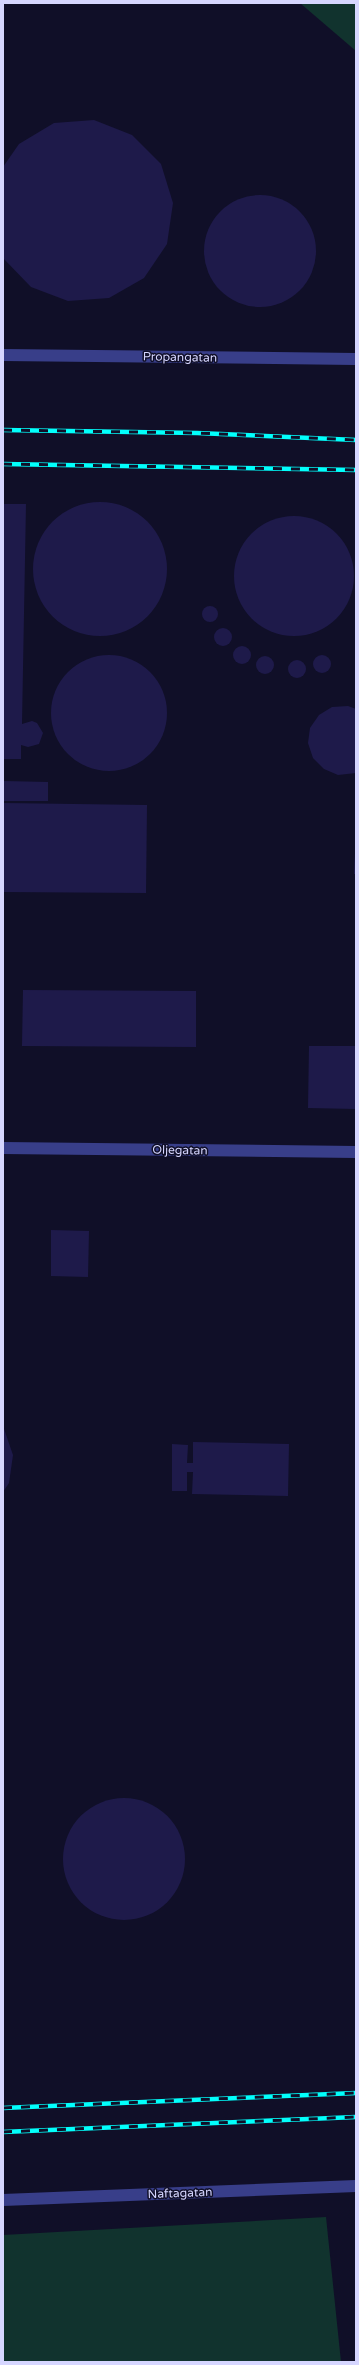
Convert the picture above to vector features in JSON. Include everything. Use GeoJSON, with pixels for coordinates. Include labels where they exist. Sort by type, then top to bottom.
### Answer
{"type":"FeatureCollection","features":[{"type":"Feature","properties":{"kind":"lane","name":"Propangatan"},"geometry":{"type":"LineString","coordinates":[[3,355],[356,359]]}},
{"type":"Feature","properties":{"kind":"lane","name":"Oljegatan"},"geometry":{"type":"LineString","coordinates":[[3,1148],[356,1152]]}},
{"type":"Feature","properties":{"kind":"lane","name":"Naftagatan"},"geometry":{"type":"LineString","coordinates":[[3,2200],[356,2186]]}},
{"type":"Feature","properties":{"kind":"green space"},"geometry":{"type":"Polygon","coordinates":[[[300,3],[356,3],[356,51],[300,3]]]}},
{"type":"Feature","properties":{"kind":"green space"},"geometry":{"type":"Polygon","coordinates":[[[326,2217],[341,2362],[3,2362],[3,2235],[326,2217]]]}},
{"type":"Feature","properties":{"kind":"building"},"geometry":{"type":"Polygon","coordinates":[[[94,120],[132,135],[161,164],[173,203],[167,244],[144,278],[109,298],[68,301],[31,287],[3,258],[3,167],[19,144],[54,123],[94,120]]]}},
{"type":"Feature","properties":{"kind":"building"},"geometry":{"type":"Polygon","coordinates":[[[260,195],[281,199],[300,211],[312,230],[316,251],[312,272],[300,291],[281,303],[260,307],[239,303],[220,291],[208,272],[204,251],[208,230],[220,211],[239,199],[260,195]]]}},
{"type":"Feature","properties":{"kind":"building"},"geometry":{"type":"Polygon","coordinates":[[[107,502],[132,510],[152,527],[162,543],[166,556],[166,582],[162,595],[156,606],[142,621],[126,631],[113,635],[93,636],[68,628],[48,611],[38,595],[34,582],[33,562],[41,537],[58,517],[74,507],[87,503],[107,502]]]}},
{"type":"Feature","properties":{"kind":"building"},"geometry":{"type":"Polygon","coordinates":[[[3,504],[26,504],[22,724],[32,721],[37,723],[43,733],[39,744],[28,747],[21,745],[21,759],[3,759],[3,504]]]}},
{"type":"Feature","properties":{"kind":"building"},"geometry":{"type":"Polygon","coordinates":[[[294,516],[317,521],[336,534],[349,553],[354,576],[349,599],[336,618],[317,631],[294,636],[271,631],[252,618],[239,599],[234,576],[239,553],[252,534],[271,521],[294,516]]]}},
{"type":"Feature","properties":{"kind":"building"},"geometry":{"type":"Polygon","coordinates":[[[210,606],[216,608],[218,614],[216,620],[210,622],[204,620],[202,614],[204,608],[210,606]]]}},
{"type":"Feature","properties":{"kind":"building"},"geometry":{"type":"Polygon","coordinates":[[[223,628],[229,631],[232,637],[229,643],[223,646],[217,643],[214,637],[217,631],[223,628]]]}},
{"type":"Feature","properties":{"kind":"building"},"geometry":{"type":"Polygon","coordinates":[[[242,646],[248,649],[251,655],[248,661],[242,664],[236,661],[233,655],[236,649],[242,646]]]}},
{"type":"Feature","properties":{"kind":"building"},"geometry":{"type":"Polygon","coordinates":[[[109,655],[120,656],[131,660],[150,672],[162,691],[166,702],[166,724],[162,735],[150,754],[131,766],[120,770],[109,771],[98,770],[87,766],[68,754],[56,735],[52,724],[51,713],[52,702],[56,691],[68,672],[87,660],[98,656],[109,655]]]}},
{"type":"Feature","properties":{"kind":"building"},"geometry":{"type":"Polygon","coordinates":[[[322,655],[328,658],[331,664],[328,670],[322,673],[316,670],[313,664],[316,658],[322,655]]]}},
{"type":"Feature","properties":{"kind":"building"},"geometry":{"type":"Polygon","coordinates":[[[265,656],[271,659],[274,665],[271,671],[265,674],[259,671],[256,665],[259,659],[265,656]]]}},
{"type":"Feature","properties":{"kind":"building"},"geometry":{"type":"Polygon","coordinates":[[[297,660],[303,663],[306,669],[303,675],[297,678],[291,675],[288,669],[291,663],[297,660]]]}},
{"type":"Feature","properties":{"kind":"building"},"geometry":{"type":"Polygon","coordinates":[[[348,706],[356,709],[356,773],[338,775],[324,769],[313,758],[308,743],[310,728],[319,715],[332,707],[348,706]]]}},
{"type":"Feature","properties":{"kind":"building"},"geometry":{"type":"Polygon","coordinates":[[[4,781],[48,782],[48,801],[3,801],[4,781]]]}},
{"type":"Feature","properties":{"kind":"building"},"geometry":{"type":"Polygon","coordinates":[[[3,803],[147,805],[146,893],[3,892],[3,803]]]}},
{"type":"Feature","properties":{"kind":"building"},"geometry":{"type":"Polygon","coordinates":[[[355,853],[356,874],[354,874],[355,853]]]}},
{"type":"Feature","properties":{"kind":"building"},"geometry":{"type":"Polygon","coordinates":[[[23,990],[196,991],[196,1047],[22,1046],[23,990]]]}},
{"type":"Feature","properties":{"kind":"building"},"geometry":{"type":"Polygon","coordinates":[[[309,1046],[356,1046],[356,1109],[308,1108],[309,1046]]]}},
{"type":"Feature","properties":{"kind":"building"},"geometry":{"type":"Polygon","coordinates":[[[51,1230],[89,1231],[88,1277],[51,1276],[51,1230]]]}},
{"type":"Feature","properties":{"kind":"building"},"geometry":{"type":"Polygon","coordinates":[[[3,1426],[13,1455],[9,1483],[3,1492],[3,1426]]]}},
{"type":"Feature","properties":{"kind":"building"},"geometry":{"type":"Polygon","coordinates":[[[193,1442],[289,1444],[288,1496],[192,1494],[193,1472],[187,1472],[187,1491],[172,1491],[172,1444],[188,1445],[187,1463],[193,1463],[193,1442]]]}},
{"type":"Feature","properties":{"kind":"building"},"geometry":{"type":"Polygon","coordinates":[[[124,1798],[136,1799],[147,1803],[167,1816],[180,1836],[184,1847],[184,1871],[180,1882],[167,1902],[147,1915],[136,1919],[124,1920],[112,1919],[101,1915],[81,1902],[68,1882],[64,1871],[63,1859],[64,1847],[68,1836],[81,1816],[101,1803],[112,1799],[124,1798]]]}},
{"type":"Feature","properties":{"kind":"railway"},"geometry":{"type":"LineString","coordinates":[[3,430],[197,433],[356,440]]}},
{"type":"Feature","properties":{"kind":"railway"},"geometry":{"type":"LineString","coordinates":[[3,464],[356,470]]}},
{"type":"Feature","properties":{"kind":"railway"},"geometry":{"type":"LineString","coordinates":[[3,2108],[356,2093]]}},
{"type":"Feature","properties":{"kind":"railway"},"geometry":{"type":"LineString","coordinates":[[3,2132],[356,2117]]}}]}
